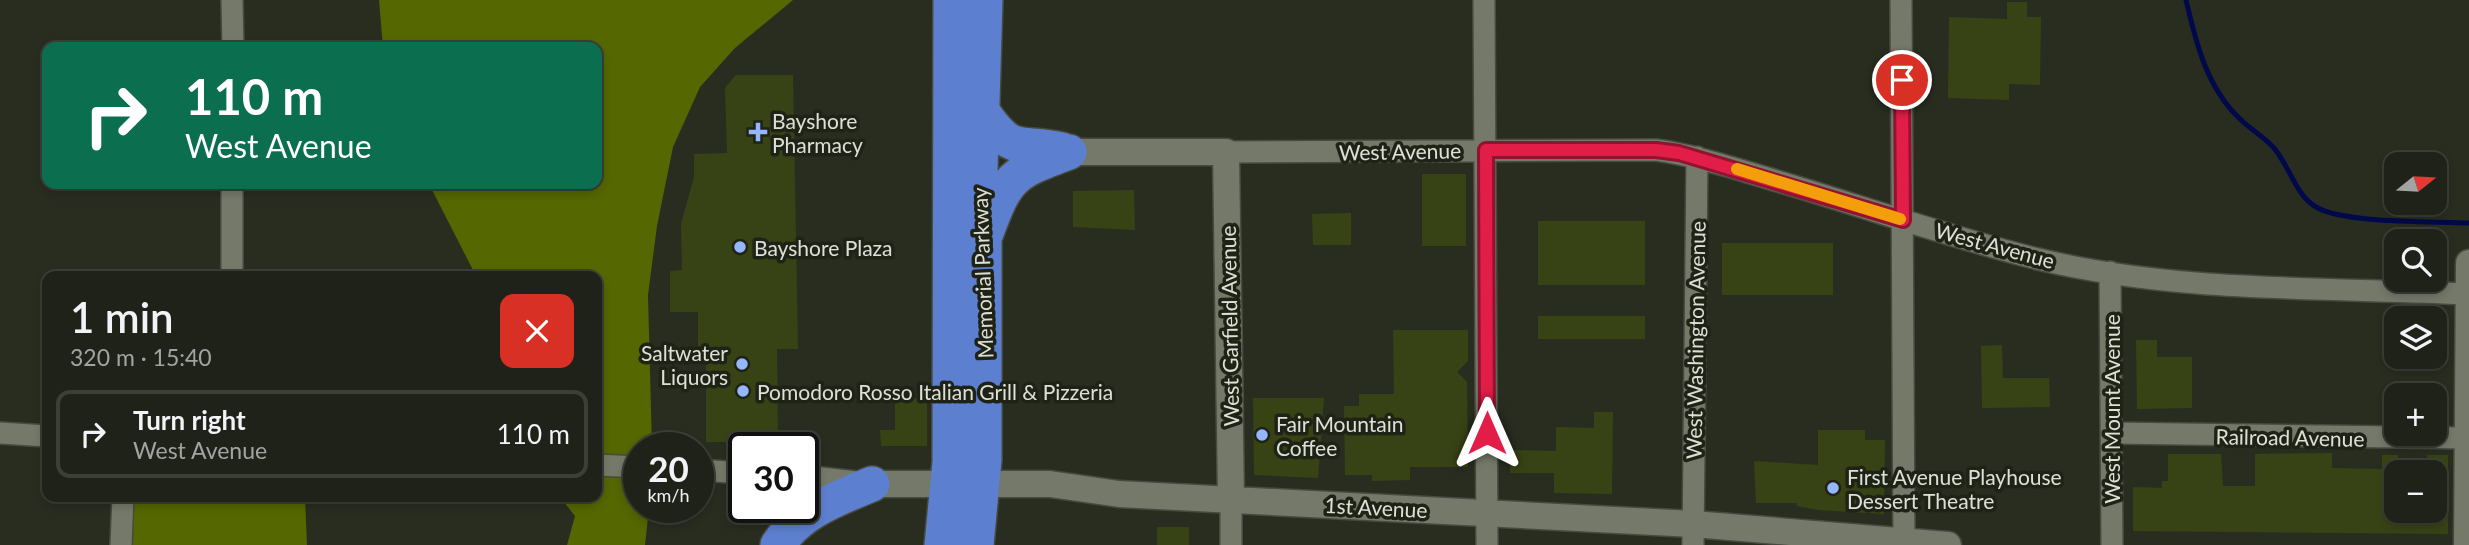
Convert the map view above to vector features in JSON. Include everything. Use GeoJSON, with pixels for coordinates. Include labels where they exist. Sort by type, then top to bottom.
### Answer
{"type":"FeatureCollection","features":[{"type":"Feature","properties":{"kind":"highway","name":"Memorial Parkway"},"geometry":{"type":"LineString","coordinates":[[951,0],[966,484],[976,545]]}},
{"type":"Feature","properties":{"kind":"highway","name":"Memorial Parkway"},"geometry":{"type":"LineString","coordinates":[[942,545],[966,484],[984,240],[979,203],[979,141],[984,114],[985,0]]}},
{"type":"Feature","properties":{"kind":"highway"},"geometry":{"type":"LineString","coordinates":[[984,114],[1003,139],[1011,144],[1069,152]]}},
{"type":"Feature","properties":{"kind":"highway"},"geometry":{"type":"LineString","coordinates":[[984,240],[1001,193],[1009,182],[1029,167],[1069,152]]}},
{"type":"Feature","properties":{"kind":"highway"},"geometry":{"type":"LineString","coordinates":[[778,545],[797,522],[811,511],[872,484]]}},
{"type":"Feature","properties":{"kind":"street"},"geometry":{"type":"LineString","coordinates":[[232,0],[233,42]]}},
{"type":"Feature","properties":{"kind":"street"},"geometry":{"type":"LineString","coordinates":[[1484,0],[1487,545]]}},
{"type":"Feature","properties":{"kind":"street"},"geometry":{"type":"LineString","coordinates":[[1901,0],[1904,543]]}},
{"type":"Feature","properties":{"kind":"street","name":"West Avenue"},"geometry":{"type":"LineString","coordinates":[[1069,152],[1656,150],[1698,157],[2035,258],[2110,272],[2200,283],[2469,294]]}},
{"type":"Feature","properties":{"kind":"street","name":"West Garfield Avenue"},"geometry":{"type":"LineString","coordinates":[[1226,152],[1231,499]]}},
{"type":"Feature","properties":{"kind":"street","name":"West Washington Avenue"},"geometry":{"type":"LineString","coordinates":[[1693,534],[1698,157]]}},
{"type":"Feature","properties":{"kind":"street"},"geometry":{"type":"LineString","coordinates":[[232,189],[232,271]]}},
{"type":"Feature","properties":{"kind":"street"},"geometry":{"type":"LineString","coordinates":[[2468,545],[2469,263]]}},
{"type":"Feature","properties":{"kind":"street","name":"West Mount Avenue"},"geometry":{"type":"LineString","coordinates":[[2110,272],[2112,545]]}},
{"type":"Feature","properties":{"kind":"street"},"geometry":{"type":"LineString","coordinates":[[0,433],[42,436]]}},
{"type":"Feature","properties":{"kind":"street","name":"Railroad Avenue"},"geometry":{"type":"LineString","coordinates":[[2112,433],[2468,438]]}},
{"type":"Feature","properties":{"kind":"street"},"geometry":{"type":"LineString","coordinates":[[602,465],[623,466]]}},
{"type":"Feature","properties":{"kind":"street","name":"1st Avenue"},"geometry":{"type":"LineString","coordinates":[[819,478],[872,484],[1050,484],[1119,494],[1487,513],[1693,534],[1948,545]]}},
{"type":"Feature","properties":{"kind":"street"},"geometry":{"type":"LineString","coordinates":[[1231,499],[1231,545]]}},
{"type":"Feature","properties":{"kind":"street"},"geometry":{"type":"LineString","coordinates":[[121,545],[122,502]]}},
{"type":"Feature","properties":{"kind":"green space"},"geometry":{"type":"Polygon","coordinates":[[[379,0],[793,0],[735,48],[700,87],[673,147],[657,226],[648,295],[652,432],[623,432],[623,523],[647,523],[645,545],[567,545],[575,516],[564,502],[602,502],[602,271],[473,271],[432,189],[602,189],[602,42],[383,42],[379,0]]]}},
{"type":"Feature","properties":{"kind":"green space"},"geometry":{"type":"Polygon","coordinates":[[[125,502],[305,502],[307,545],[122,545],[125,502]]]}},
{"type":"Feature","properties":{"kind":"building"},"geometry":{"type":"Polygon","coordinates":[[[2007,2],[2027,2],[2027,17],[2041,17],[2040,85],[2009,84],[2009,100],[1948,98],[1949,17],[2007,19],[2007,2]]]}},
{"type":"Feature","properties":{"kind":"building","name":"Bayshore Plaza"},"geometry":{"type":"Polygon","coordinates":[[[736,75],[793,75],[798,349],[777,349],[778,432],[728,432],[728,442],[714,442],[714,432],[706,432],[706,346],[698,346],[698,312],[670,312],[670,271],[682,270],[681,224],[694,177],[694,154],[727,153],[725,88],[736,75]]]}},
{"type":"Feature","properties":{"kind":"building"},"geometry":{"type":"Polygon","coordinates":[[[1422,174],[1466,174],[1466,246],[1422,246],[1422,174]]]}},
{"type":"Feature","properties":{"kind":"building"},"geometry":{"type":"Polygon","coordinates":[[[1134,190],[1135,230],[1073,227],[1073,191],[1134,190]]]}},
{"type":"Feature","properties":{"kind":"building"},"geometry":{"type":"Polygon","coordinates":[[[1351,213],[1351,245],[1313,245],[1312,214],[1351,213]]]}},
{"type":"Feature","properties":{"kind":"building"},"geometry":{"type":"Polygon","coordinates":[[[1538,221],[1645,221],[1645,285],[1538,285],[1538,221]]]}},
{"type":"Feature","properties":{"kind":"building"},"geometry":{"type":"Polygon","coordinates":[[[1722,243],[1833,243],[1833,295],[1722,295],[1722,243]]]}},
{"type":"Feature","properties":{"kind":"building"},"geometry":{"type":"Polygon","coordinates":[[[1538,316],[1645,316],[1645,339],[1538,339],[1538,316]]]}},
{"type":"Feature","properties":{"kind":"building"},"geometry":{"type":"Polygon","coordinates":[[[1393,330],[1468,330],[1468,361],[1457,372],[1467,382],[1468,467],[1410,467],[1410,480],[1372,481],[1372,475],[1345,475],[1344,406],[1359,406],[1359,394],[1394,394],[1393,330]]]}},
{"type":"Feature","properties":{"kind":"building"},"geometry":{"type":"Polygon","coordinates":[[[2136,340],[2157,340],[2157,357],[2192,357],[2192,408],[2137,409],[2136,340]]]}},
{"type":"Feature","properties":{"kind":"building"},"geometry":{"type":"Polygon","coordinates":[[[2002,345],[2003,378],[2049,378],[2050,407],[1982,408],[1981,346],[2002,345]]]}},
{"type":"Feature","properties":{"kind":"building"},"geometry":{"type":"Polygon","coordinates":[[[1253,398],[1324,398],[1318,478],[1254,475],[1253,398]]]}},
{"type":"Feature","properties":{"kind":"building"},"geometry":{"type":"Polygon","coordinates":[[[927,399],[927,446],[881,446],[880,430],[895,430],[895,400],[927,399]]]}},
{"type":"Feature","properties":{"kind":"building"},"geometry":{"type":"Polygon","coordinates":[[[1594,412],[1613,412],[1612,494],[1554,493],[1554,473],[1510,473],[1510,450],[1556,451],[1556,427],[1594,428],[1594,412]]]}},
{"type":"Feature","properties":{"kind":"building"},"geometry":{"type":"Polygon","coordinates":[[[1818,430],[1865,430],[1865,440],[1885,440],[1884,514],[1818,510],[1797,506],[1797,503],[1756,503],[1754,461],[1818,465],[1818,430]]]}},
{"type":"Feature","properties":{"kind":"building"},"geometry":{"type":"Polygon","coordinates":[[[2332,453],[2332,468],[2382,469],[2382,455],[2398,455],[2398,460],[2384,460],[2384,523],[2447,523],[2447,460],[2427,460],[2427,455],[2448,455],[2448,534],[2133,531],[2133,487],[2162,488],[2162,481],[2168,481],[2168,454],[2221,454],[2223,486],[2255,486],[2255,454],[2332,453]]]}},
{"type":"Feature","properties":{"kind":"building"},"geometry":{"type":"Polygon","coordinates":[[[1157,527],[1189,527],[1189,545],[1157,545],[1157,527]]]}},
{"type":"Feature","properties":{"kind":"waterway"},"geometry":{"type":"LineString","coordinates":[[2186,0],[2204,64],[2219,93],[2240,119],[2279,154],[2297,187],[2309,202],[2329,212],[2368,219],[2469,223]]}},
{"type":"Feature","properties":{"kind":"slow traffic"},"geometry":{"type":"LineString","coordinates":[[1737,169],[1900,219]]}},
{"type":"Feature","properties":{"kind":"place","name":"Bayshore Pharmacy"},"geometry":{"type":"Point","coordinates":[758,132]}},
{"type":"Feature","properties":{"kind":"place","name":"Bayshore Plaza"},"geometry":{"type":"Point","coordinates":[740,247]}},
{"type":"Feature","properties":{"kind":"place","name":"Saltwater Liquors"},"geometry":{"type":"Point","coordinates":[742,364]}},
{"type":"Feature","properties":{"kind":"place","name":"Pomodoro Rosso Italian Grill & Pizzeria"},"geometry":{"type":"Point","coordinates":[743,391]}},
{"type":"Feature","properties":{"kind":"place","name":"Fair Mountain Coffee"},"geometry":{"type":"Point","coordinates":[1262,435]}},
{"type":"Feature","properties":{"kind":"place","name":"First Avenue Playhouse Dessert Theatre"},"geometry":{"type":"Point","coordinates":[1833,488]}},
{"type":"Feature","properties":{"kind":"route"},"geometry":{"type":"LineString","coordinates":[[1487,433],[1486,150],[1656,150],[1679,153],[1903,220],[1902,80]]}}]}
